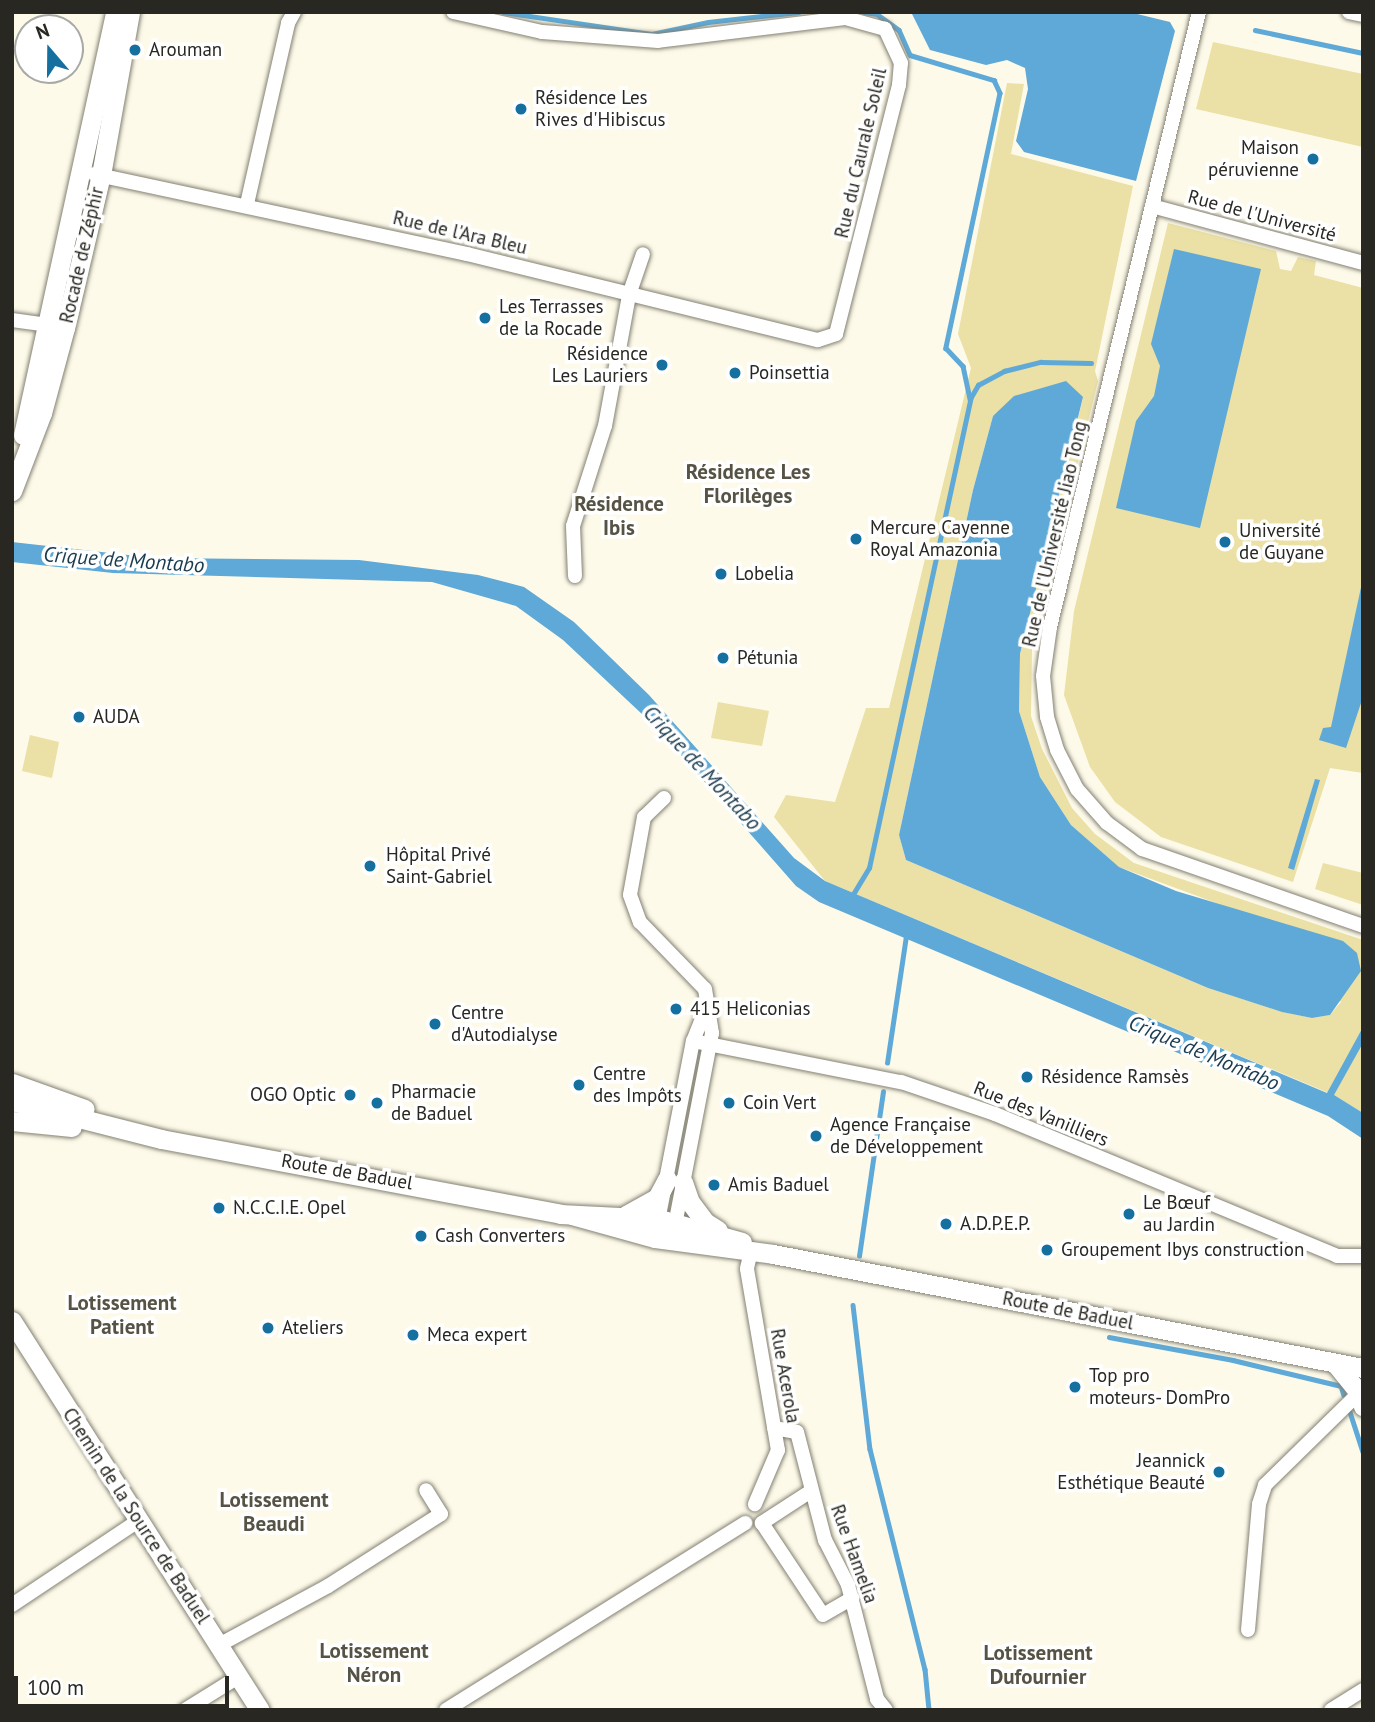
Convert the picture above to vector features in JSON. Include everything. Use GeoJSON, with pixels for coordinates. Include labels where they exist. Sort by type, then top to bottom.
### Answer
{"type":"FeatureCollection","features":[{"type":"Feature","properties":{"kind":"main road","name":"Rocade de Zéphir"},"geometry":{"type":"LineString","coordinates":[[92,173],[115,12]]}},
{"type":"Feature","properties":{"kind":"main road","name":"Rocade de Zéphir"},"geometry":{"type":"LineString","coordinates":[[12,485],[49,326],[92,173],[130,12]]}},
{"type":"Feature","properties":{"kind":"main road","name":"Rocade de Zéphir"},"geometry":{"type":"LineString","coordinates":[[12,491],[42,412],[49,326]]}},
{"type":"Feature","properties":{"kind":"main road"},"geometry":{"type":"LineString","coordinates":[[12,1083],[161,1139]]}},
{"type":"Feature","properties":{"kind":"main road","name":"Route de Baduel"},"geometry":{"type":"LineString","coordinates":[[12,1101],[122,1131],[572,1215],[663,1240],[773,1254],[1363,1368]]}},
{"type":"Feature","properties":{"kind":"main road","name":"Route de Baduel"},"geometry":{"type":"LineString","coordinates":[[12,1121],[122,1131]]}},
{"type":"Feature","properties":{"kind":"main road"},"geometry":{"type":"LineString","coordinates":[[626,1215],[657,1198],[675,1180],[705,1222],[728,1236]]}},
{"type":"Feature","properties":{"kind":"main road","name":"Route de Baduel"},"geometry":{"type":"LineString","coordinates":[[572,1215],[626,1215],[667,1220],[728,1236],[773,1254]]}},
{"type":"Feature","properties":{"kind":"main road","name":"Chemin de la Source de Baduel"},"geometry":{"type":"LineString","coordinates":[[12,1321],[260,1710]]}},
{"type":"Feature","properties":{"kind":"main road"},"geometry":{"type":"LineString","coordinates":[[1335,1363],[1362,1397]]}},
{"type":"Feature","properties":{"kind":"street"},"geometry":{"type":"LineString","coordinates":[[247,204],[288,23],[294,12]]}},
{"type":"Feature","properties":{"kind":"street","name":"Rue du Caurale Soleil"},"geometry":{"type":"LineString","coordinates":[[453,12],[542,32],[658,41],[845,18],[885,29],[901,63],[899,85],[839,328],[826,340]]}},
{"type":"Feature","properties":{"kind":"street","name":"Rue de l'Université Jiao Tong"},"geometry":{"type":"LineString","coordinates":[[1199,12],[1050,627],[1043,676],[1046,717],[1057,750],[1077,789],[1107,823],[1142,849],[1363,926]]}},
{"type":"Feature","properties":{"kind":"street"},"geometry":{"type":"LineString","coordinates":[[1349,12],[1363,16]]}},
{"type":"Feature","properties":{"kind":"street","name":"Rue de l'Ara Bleu"},"geometry":{"type":"LineString","coordinates":[[92,173],[247,204],[629,296],[826,340]]}},
{"type":"Feature","properties":{"kind":"street","name":"Rue de l'Université"},"geometry":{"type":"LineString","coordinates":[[1152,206],[1363,263]]}},
{"type":"Feature","properties":{"kind":"street"},"geometry":{"type":"LineString","coordinates":[[575,576],[573,526],[605,426],[629,296],[643,254]]}},
{"type":"Feature","properties":{"kind":"street"},"geometry":{"type":"LineString","coordinates":[[12,320],[49,326]]}},
{"type":"Feature","properties":{"kind":"street"},"geometry":{"type":"LineString","coordinates":[[663,1240],[675,1180],[710,1044],[708,1003],[700,981],[640,922],[629,895],[643,820],[664,797]]}},
{"type":"Feature","properties":{"kind":"street"},"geometry":{"type":"LineString","coordinates":[[675,1180],[693,1041],[708,1003]]}},
{"type":"Feature","properties":{"kind":"street","name":"Rue des Vanilliers"},"geometry":{"type":"LineString","coordinates":[[693,1041],[901,1082],[995,1114],[1337,1256],[1363,1256]]}},
{"type":"Feature","properties":{"kind":"street","name":"Rue Acerola"},"geometry":{"type":"LineString","coordinates":[[751,1251],[747,1269],[778,1450],[755,1504]]}},
{"type":"Feature","properties":{"kind":"street"},"geometry":{"type":"LineString","coordinates":[[1248,1630],[1259,1504],[1265,1485],[1362,1397]]}},
{"type":"Feature","properties":{"kind":"street","name":"Rue Hamelia"},"geometry":{"type":"LineString","coordinates":[[774,1428],[797,1432],[825,1540],[852,1598],[877,1699],[886,1710]]}},
{"type":"Feature","properties":{"kind":"street"},"geometry":{"type":"LineString","coordinates":[[219,1645],[328,1586],[441,1514],[426,1490]]}},
{"type":"Feature","properties":{"kind":"street"},"geometry":{"type":"LineString","coordinates":[[811,1492],[762,1523],[823,1615],[852,1598]]}},
{"type":"Feature","properties":{"kind":"street"},"geometry":{"type":"LineString","coordinates":[[12,1605],[138,1521]]}},
{"type":"Feature","properties":{"kind":"street"},"geometry":{"type":"LineString","coordinates":[[446,1710],[745,1523]]}},
{"type":"Feature","properties":{"kind":"street"},"geometry":{"type":"LineString","coordinates":[[185,1710],[238,1676]]}},
{"type":"Feature","properties":{"kind":"street"},"geometry":{"type":"LineString","coordinates":[[1331,1710],[1363,1690]]}},
{"type":"Feature","properties":{"kind":"shaded area"},"geometry":{"type":"Polygon","coordinates":[[[1213,42],[1363,74],[1363,147],[1196,109],[1213,42]]]}},
{"type":"Feature","properties":{"kind":"shaded area"},"geometry":{"type":"Polygon","coordinates":[[[1007,83],[1024,84],[1011,154],[1133,186],[1095,371],[1098,381],[1032,649],[1031,716],[1042,749],[1072,808],[1095,834],[1134,863],[1363,940],[1363,1113],[1331,1094],[825,881],[774,817],[786,795],[835,802],[866,708],[889,708],[971,368],[958,334],[1007,83]],[[1083,398],[993,416],[973,490],[899,835],[906,860],[1208,988],[1283,1012],[1312,1018],[1330,1015],[1341,1002],[1246,914],[1119,867],[1071,825],[1040,777],[1019,711],[1020,654],[1083,398]]]}},
{"type":"Feature","properties":{"kind":"shaded area","name":"Université de Guyane"},"geometry":{"type":"Polygon","coordinates":[[[1168,223],[1276,251],[1280,269],[1291,271],[1298,257],[1316,261],[1314,275],[1363,288],[1363,773],[1330,768],[1293,882],[1161,837],[1115,802],[1090,767],[1064,695],[1074,611],[1168,223]]]}},
{"type":"Feature","properties":{"kind":"shaded area"},"geometry":{"type":"Polygon","coordinates":[[[718,702],[769,711],[762,746],[711,738],[718,702]]]}},
{"type":"Feature","properties":{"kind":"shaded area"},"geometry":{"type":"Polygon","coordinates":[[[30,735],[59,742],[52,778],[22,771],[30,735]]]}},
{"type":"Feature","properties":{"kind":"shaded area"},"geometry":{"type":"Polygon","coordinates":[[[1323,863],[1363,873],[1363,905],[1315,889],[1323,863]]]}},
{"type":"Feature","properties":{"kind":"water"},"geometry":{"type":"Polygon","coordinates":[[[911,12],[1129,12],[1170,22],[1175,31],[1136,181],[1024,152],[1016,141],[1028,89],[1025,68],[1007,60],[986,65],[930,50],[911,12]]]}},
{"type":"Feature","properties":{"kind":"water"},"geometry":{"type":"Polygon","coordinates":[[[1174,249],[1261,269],[1200,528],[1116,508],[1136,421],[1154,396],[1160,366],[1151,344],[1174,249]]]}},
{"type":"Feature","properties":{"kind":"water"},"geometry":{"type":"Polygon","coordinates":[[[1066,381],[1083,397],[1020,654],[1019,711],[1040,777],[1071,825],[1119,867],[1176,891],[1343,941],[1357,953],[1361,971],[1330,1015],[1312,1018],[1282,1012],[1208,988],[906,860],[899,835],[973,490],[993,416],[1014,396],[1066,381]]]}},
{"type":"Feature","properties":{"kind":"water","name":"Crique de Montabo"},"geometry":{"type":"Polygon","coordinates":[[[12,542],[155,558],[359,560],[478,575],[524,587],[574,622],[649,695],[794,858],[825,881],[1327,1093],[1363,1027],[1363,1043],[1334,1095],[1363,1113],[1363,1139],[1328,1116],[819,902],[796,886],[659,730],[563,640],[516,606],[432,582],[113,573],[12,562],[12,542]]]}},
{"type":"Feature","properties":{"kind":"water"},"geometry":{"type":"Polygon","coordinates":[[[1363,578],[1363,697],[1346,748],[1319,740],[1323,728],[1331,727],[1363,578]]]}},
{"type":"Feature","properties":{"kind":"water"},"geometry":{"type":"Polygon","coordinates":[[[1315,779],[1320,780],[1294,870],[1288,868],[1315,779]]]}},
{"type":"Feature","properties":{"kind":"waterway"},"geometry":{"type":"LineString","coordinates":[[503,12],[652,34],[708,22],[798,12]]}},
{"type":"Feature","properties":{"kind":"waterway"},"geometry":{"type":"LineString","coordinates":[[864,12],[877,14],[899,30],[910,55],[994,80],[1000,93],[946,348],[963,366],[970,399]]}},
{"type":"Feature","properties":{"kind":"waterway"},"geometry":{"type":"LineString","coordinates":[[1255,30],[1363,53]]}},
{"type":"Feature","properties":{"kind":"waterway"},"geometry":{"type":"LineString","coordinates":[[852,896],[869,868],[970,399],[978,385],[1004,371],[1041,362],[1091,363]]}},
{"type":"Feature","properties":{"kind":"waterway"},"geometry":{"type":"LineString","coordinates":[[887,1063],[906,936]]}},
{"type":"Feature","properties":{"kind":"waterway"},"geometry":{"type":"LineString","coordinates":[[859,1256],[883,1092]]}},
{"type":"Feature","properties":{"kind":"waterway"},"geometry":{"type":"LineString","coordinates":[[853,1305],[870,1449],[925,1669],[929,1710]]}},
{"type":"Feature","properties":{"kind":"waterway"},"geometry":{"type":"LineString","coordinates":[[1109,1337],[1233,1360],[1341,1386],[1344,1395]]}},
{"type":"Feature","properties":{"kind":"waterway"},"geometry":{"type":"LineString","coordinates":[[1349,1409],[1363,1452]]}},
{"type":"Feature","properties":{"kind":"place","name":"Arouman"},"geometry":{"type":"Point","coordinates":[135,50]}},
{"type":"Feature","properties":{"kind":"place","name":"Résidence Les Rives d'Hibiscus"},"geometry":{"type":"Point","coordinates":[521,109]}},
{"type":"Feature","properties":{"kind":"place","name":"Maison péruvienne"},"geometry":{"type":"Point","coordinates":[1313,159]}},
{"type":"Feature","properties":{"kind":"place","name":"Les Terrasses de la Rocade"},"geometry":{"type":"Point","coordinates":[485,318]}},
{"type":"Feature","properties":{"kind":"place","name":"Résidence Les Lauriers"},"geometry":{"type":"Point","coordinates":[662,365]}},
{"type":"Feature","properties":{"kind":"place","name":"Poinsettia"},"geometry":{"type":"Point","coordinates":[735,373]}},
{"type":"Feature","properties":{"kind":"place","name":"Mercure Cayenne Royal Amazonia"},"geometry":{"type":"Point","coordinates":[856,539]}},
{"type":"Feature","properties":{"kind":"place","name":"Université de Guyane"},"geometry":{"type":"Point","coordinates":[1225,542]}},
{"type":"Feature","properties":{"kind":"place","name":"Lobelia"},"geometry":{"type":"Point","coordinates":[721,574]}},
{"type":"Feature","properties":{"kind":"place","name":"Pétunia"},"geometry":{"type":"Point","coordinates":[723,658]}},
{"type":"Feature","properties":{"kind":"place","name":"AUDA"},"geometry":{"type":"Point","coordinates":[79,717]}},
{"type":"Feature","properties":{"kind":"place","name":"Hôpital Privé Saint-Gabriel"},"geometry":{"type":"Point","coordinates":[370,866]}},
{"type":"Feature","properties":{"kind":"place","name":"415 Heliconias"},"geometry":{"type":"Point","coordinates":[676,1009]}},
{"type":"Feature","properties":{"kind":"place","name":"Centre d'Autodialyse"},"geometry":{"type":"Point","coordinates":[435,1024]}},
{"type":"Feature","properties":{"kind":"place","name":"Résidence Ramsès"},"geometry":{"type":"Point","coordinates":[1027,1077]}},
{"type":"Feature","properties":{"kind":"place","name":"Centre des Impôts"},"geometry":{"type":"Point","coordinates":[579,1085]}},
{"type":"Feature","properties":{"kind":"place","name":"OGO Optic"},"geometry":{"type":"Point","coordinates":[350,1095]}},
{"type":"Feature","properties":{"kind":"place","name":"Pharmacie de Baduel"},"geometry":{"type":"Point","coordinates":[377,1103]}},
{"type":"Feature","properties":{"kind":"place","name":"Coin Vert"},"geometry":{"type":"Point","coordinates":[729,1103]}},
{"type":"Feature","properties":{"kind":"place","name":"Agence Française de Développement"},"geometry":{"type":"Point","coordinates":[816,1136]}},
{"type":"Feature","properties":{"kind":"place","name":"Amis Baduel"},"geometry":{"type":"Point","coordinates":[714,1185]}},
{"type":"Feature","properties":{"kind":"place","name":"N.C.C.I.E. Opel"},"geometry":{"type":"Point","coordinates":[219,1208]}},
{"type":"Feature","properties":{"kind":"place","name":"Le Bœuf au Jardin"},"geometry":{"type":"Point","coordinates":[1129,1214]}},
{"type":"Feature","properties":{"kind":"place","name":"A.D.P.E.P."},"geometry":{"type":"Point","coordinates":[946,1224]}},
{"type":"Feature","properties":{"kind":"place","name":"Cash Converters"},"geometry":{"type":"Point","coordinates":[421,1236]}},
{"type":"Feature","properties":{"kind":"place","name":"Groupement Ibys construction"},"geometry":{"type":"Point","coordinates":[1047,1250]}},
{"type":"Feature","properties":{"kind":"place","name":"Ateliers"},"geometry":{"type":"Point","coordinates":[268,1328]}},
{"type":"Feature","properties":{"kind":"place","name":"Meca expert"},"geometry":{"type":"Point","coordinates":[413,1335]}},
{"type":"Feature","properties":{"kind":"place","name":"Top pro moteurs- DomPro"},"geometry":{"type":"Point","coordinates":[1075,1387]}},
{"type":"Feature","properties":{"kind":"place","name":"Jeannick Esthétique Beauté"},"geometry":{"type":"Point","coordinates":[1219,1472]}},
{"type":"Feature","properties":{"kind":"district","name":"Résidence Les Florilèges"},"geometry":{"type":"Point","coordinates":[748,484]}},
{"type":"Feature","properties":{"kind":"district","name":"Résidence Ibis"},"geometry":{"type":"Point","coordinates":[619,516]}},
{"type":"Feature","properties":{"kind":"district","name":"Lotissement Patient"},"geometry":{"type":"Point","coordinates":[122,1315]}},
{"type":"Feature","properties":{"kind":"district","name":"Lotissement Beaudi"},"geometry":{"type":"Point","coordinates":[274,1512]}},
{"type":"Feature","properties":{"kind":"district","name":"Lotissement Néron"},"geometry":{"type":"Point","coordinates":[374,1663]}},
{"type":"Feature","properties":{"kind":"district","name":"Lotissement Dufournier"},"geometry":{"type":"Point","coordinates":[1038,1665]}}]}
